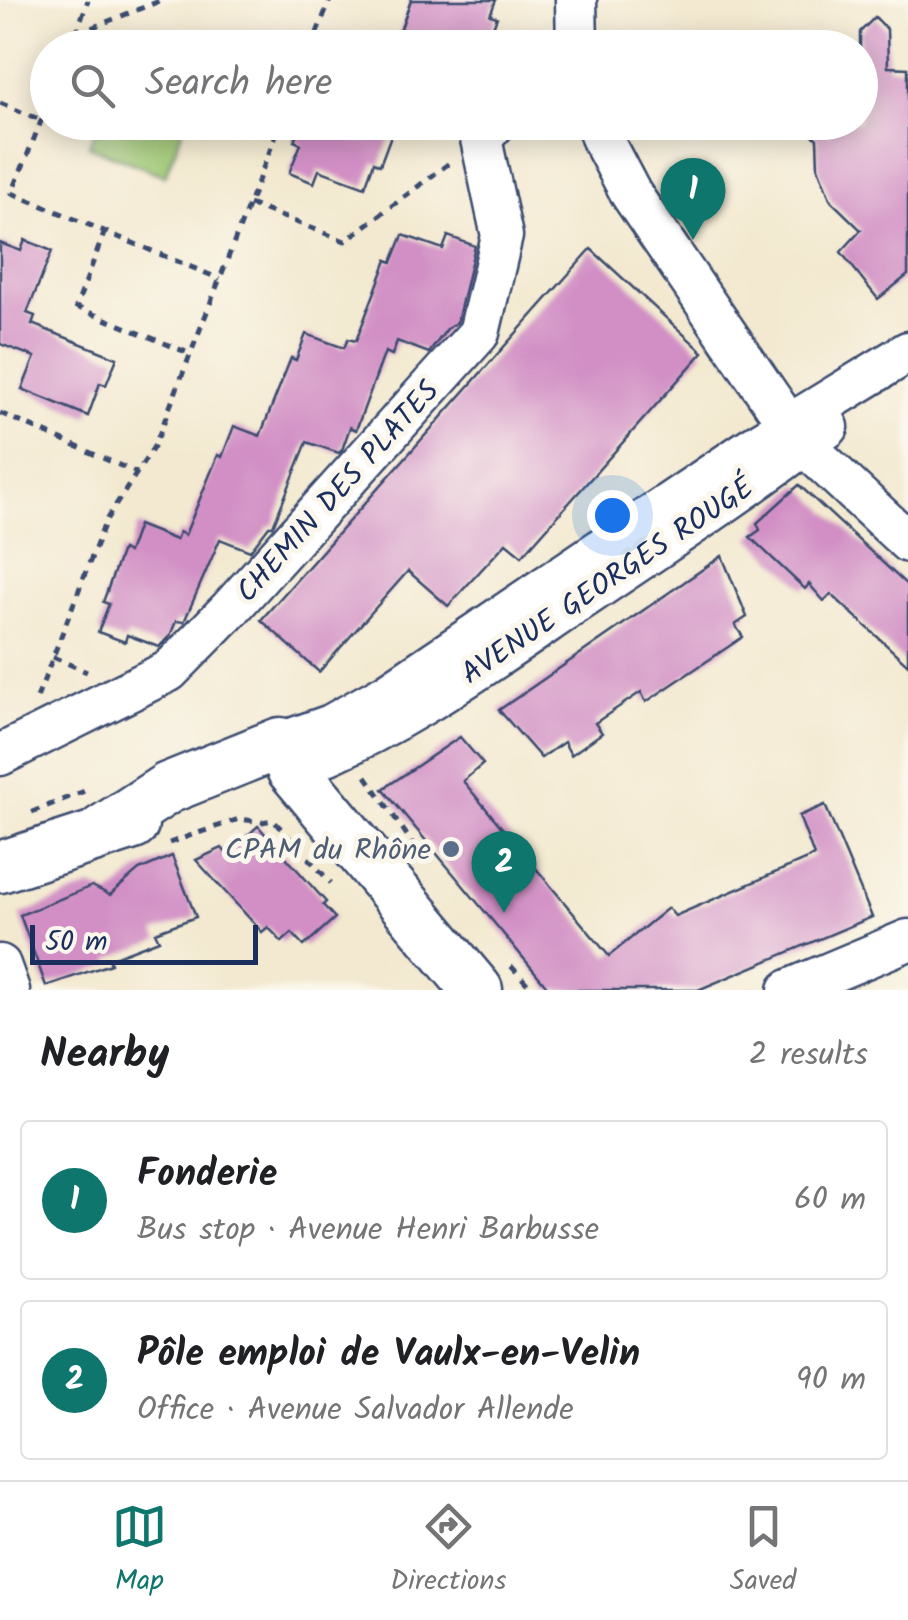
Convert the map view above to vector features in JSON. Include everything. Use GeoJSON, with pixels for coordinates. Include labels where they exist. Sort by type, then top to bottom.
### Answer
{"type":"FeatureCollection","features":[{"type":"Feature","properties":{"kind":"main road"},"geometry":{"type":"LineString","coordinates":[[0,867],[102,831],[168,788],[286,756],[478,990]]}},
{"type":"Feature","properties":{"kind":"street"},"geometry":{"type":"LineString","coordinates":[[576,0],[577,30]]}},
{"type":"Feature","properties":{"kind":"street","name":"CHEMIN DES PLATES"},"geometry":{"type":"LineString","coordinates":[[9,750],[168,671],[230,609],[479,333],[502,236],[489,140]]}},
{"type":"Feature","properties":{"kind":"street"},"geometry":{"type":"LineString","coordinates":[[603,140],[631,194],[796,435],[908,542]]}},
{"type":"Feature","properties":{"kind":"street","name":"AVENUE GEORGES ROUGÉ"},"geometry":{"type":"LineString","coordinates":[[286,756],[346,749],[515,645],[768,474],[796,435],[904,355]]}},
{"type":"Feature","properties":{"kind":"street"},"geometry":{"type":"LineString","coordinates":[[790,990],[908,940]]}},
{"type":"Feature","properties":{"kind":"street"},"geometry":{"type":"LineString","coordinates":[[0,965],[9,990]]}},
{"type":"Feature","properties":{"kind":"path"},"geometry":{"type":"LineString","coordinates":[[77,30],[88,0]]}},
{"type":"Feature","properties":{"kind":"path"},"geometry":{"type":"LineString","coordinates":[[86,30],[162,0]]}},
{"type":"Feature","properties":{"kind":"path"},"geometry":{"type":"LineString","coordinates":[[318,30],[330,0]]}},
{"type":"Feature","properties":{"kind":"path"},"geometry":{"type":"LineString","coordinates":[[0,103],[30,115]]}},
{"type":"Feature","properties":{"kind":"path"},"geometry":{"type":"LineString","coordinates":[[33,140],[12,192],[220,279]]}},
{"type":"Feature","properties":{"kind":"path"},"geometry":{"type":"LineString","coordinates":[[9,750],[106,520],[155,445],[275,140]]}},
{"type":"Feature","properties":{"kind":"path"},"geometry":{"type":"LineString","coordinates":[[249,204],[345,242],[476,140]]}},
{"type":"Feature","properties":{"kind":"path"},"geometry":{"type":"LineString","coordinates":[[105,231],[76,307],[191,354]]}},
{"type":"Feature","properties":{"kind":"path"},"geometry":{"type":"LineString","coordinates":[[0,414],[137,473]]}},
{"type":"Feature","properties":{"kind":"path"},"geometry":{"type":"LineString","coordinates":[[166,844],[239,820],[273,820],[343,896]]}},
{"type":"Feature","properties":{"kind":"green space"},"geometry":{"type":"Polygon","coordinates":[[[91,140],[179,140],[165,176],[89,146],[91,140]]]}},
{"type":"Feature","properties":{"kind":"building"},"geometry":{"type":"Polygon","coordinates":[[[411,0],[496,0],[490,15],[497,17],[492,30],[400,30],[411,0]]]}},
{"type":"Feature","properties":{"kind":"building"},"geometry":{"type":"Polygon","coordinates":[[[875,17],[887,29],[888,67],[908,68],[908,275],[878,299],[841,252],[861,230],[831,201],[818,168],[817,140],[878,140],[878,30],[862,30],[875,17]]]}},
{"type":"Feature","properties":{"kind":"building"},"geometry":{"type":"Polygon","coordinates":[[[389,140],[380,165],[374,162],[365,187],[319,170],[314,183],[289,173],[301,144],[294,141],[389,140]]]}},
{"type":"Feature","properties":{"kind":"building"},"geometry":{"type":"Polygon","coordinates":[[[403,235],[443,249],[448,236],[475,246],[457,322],[429,353],[397,341],[392,355],[385,352],[356,430],[350,427],[342,450],[339,453],[307,442],[273,526],[250,551],[220,539],[184,622],[176,621],[170,636],[159,647],[127,635],[125,642],[98,632],[109,604],[103,602],[122,550],[128,553],[138,525],[176,540],[179,532],[185,535],[234,426],[260,436],[291,358],[296,360],[306,334],[344,348],[348,339],[356,341],[387,260],[392,262],[403,235]]]}},
{"type":"Feature","properties":{"kind":"building"},"geometry":{"type":"Polygon","coordinates":[[[25,240],[52,251],[27,313],[35,316],[32,324],[117,358],[106,385],[100,383],[88,416],[22,389],[35,357],[0,344],[0,243],[21,251],[25,240]]]}},
{"type":"Feature","properties":{"kind":"building"},"geometry":{"type":"Polygon","coordinates":[[[591,249],[703,352],[522,556],[506,543],[448,606],[408,571],[319,672],[261,620],[591,249]]]}},
{"type":"Feature","properties":{"kind":"building"},"geometry":{"type":"Polygon","coordinates":[[[799,485],[908,586],[908,665],[831,594],[824,601],[809,584],[805,589],[750,537],[760,530],[757,523],[799,485]]]}},
{"type":"Feature","properties":{"kind":"building"},"geometry":{"type":"Polygon","coordinates":[[[722,556],[747,617],[735,625],[743,637],[646,702],[641,692],[595,723],[602,733],[571,755],[564,742],[541,758],[499,710],[722,556]]]}},
{"type":"Feature","properties":{"kind":"building"},"geometry":{"type":"Polygon","coordinates":[[[460,737],[483,764],[463,781],[609,956],[668,908],[675,916],[814,856],[799,816],[825,805],[872,917],[698,990],[550,990],[383,789],[460,737]]]}},
{"type":"Feature","properties":{"kind":"building"},"geometry":{"type":"Polygon","coordinates":[[[258,826],[326,902],[323,905],[335,918],[304,946],[292,933],[282,942],[268,927],[262,932],[196,860],[222,848],[227,854],[258,826]]]}},
{"type":"Feature","properties":{"kind":"building"},"geometry":{"type":"Polygon","coordinates":[[[172,856],[196,917],[155,932],[159,940],[109,959],[111,964],[46,986],[20,915],[92,886],[110,895],[139,870],[172,856]]]}},
{"type":"Feature","properties":{"kind":"place","name":"Fonderie"},"geometry":{"type":"Point","coordinates":[693,240]}},
{"type":"Feature","properties":{"kind":"place","name":"CPAM du Rhône"},"geometry":{"type":"Point","coordinates":[451,849]}},
{"type":"Feature","properties":{"kind":"place","name":"Pôle emploi de Vaulx-en-Velin"},"geometry":{"type":"Point","coordinates":[504,913]}}]}
